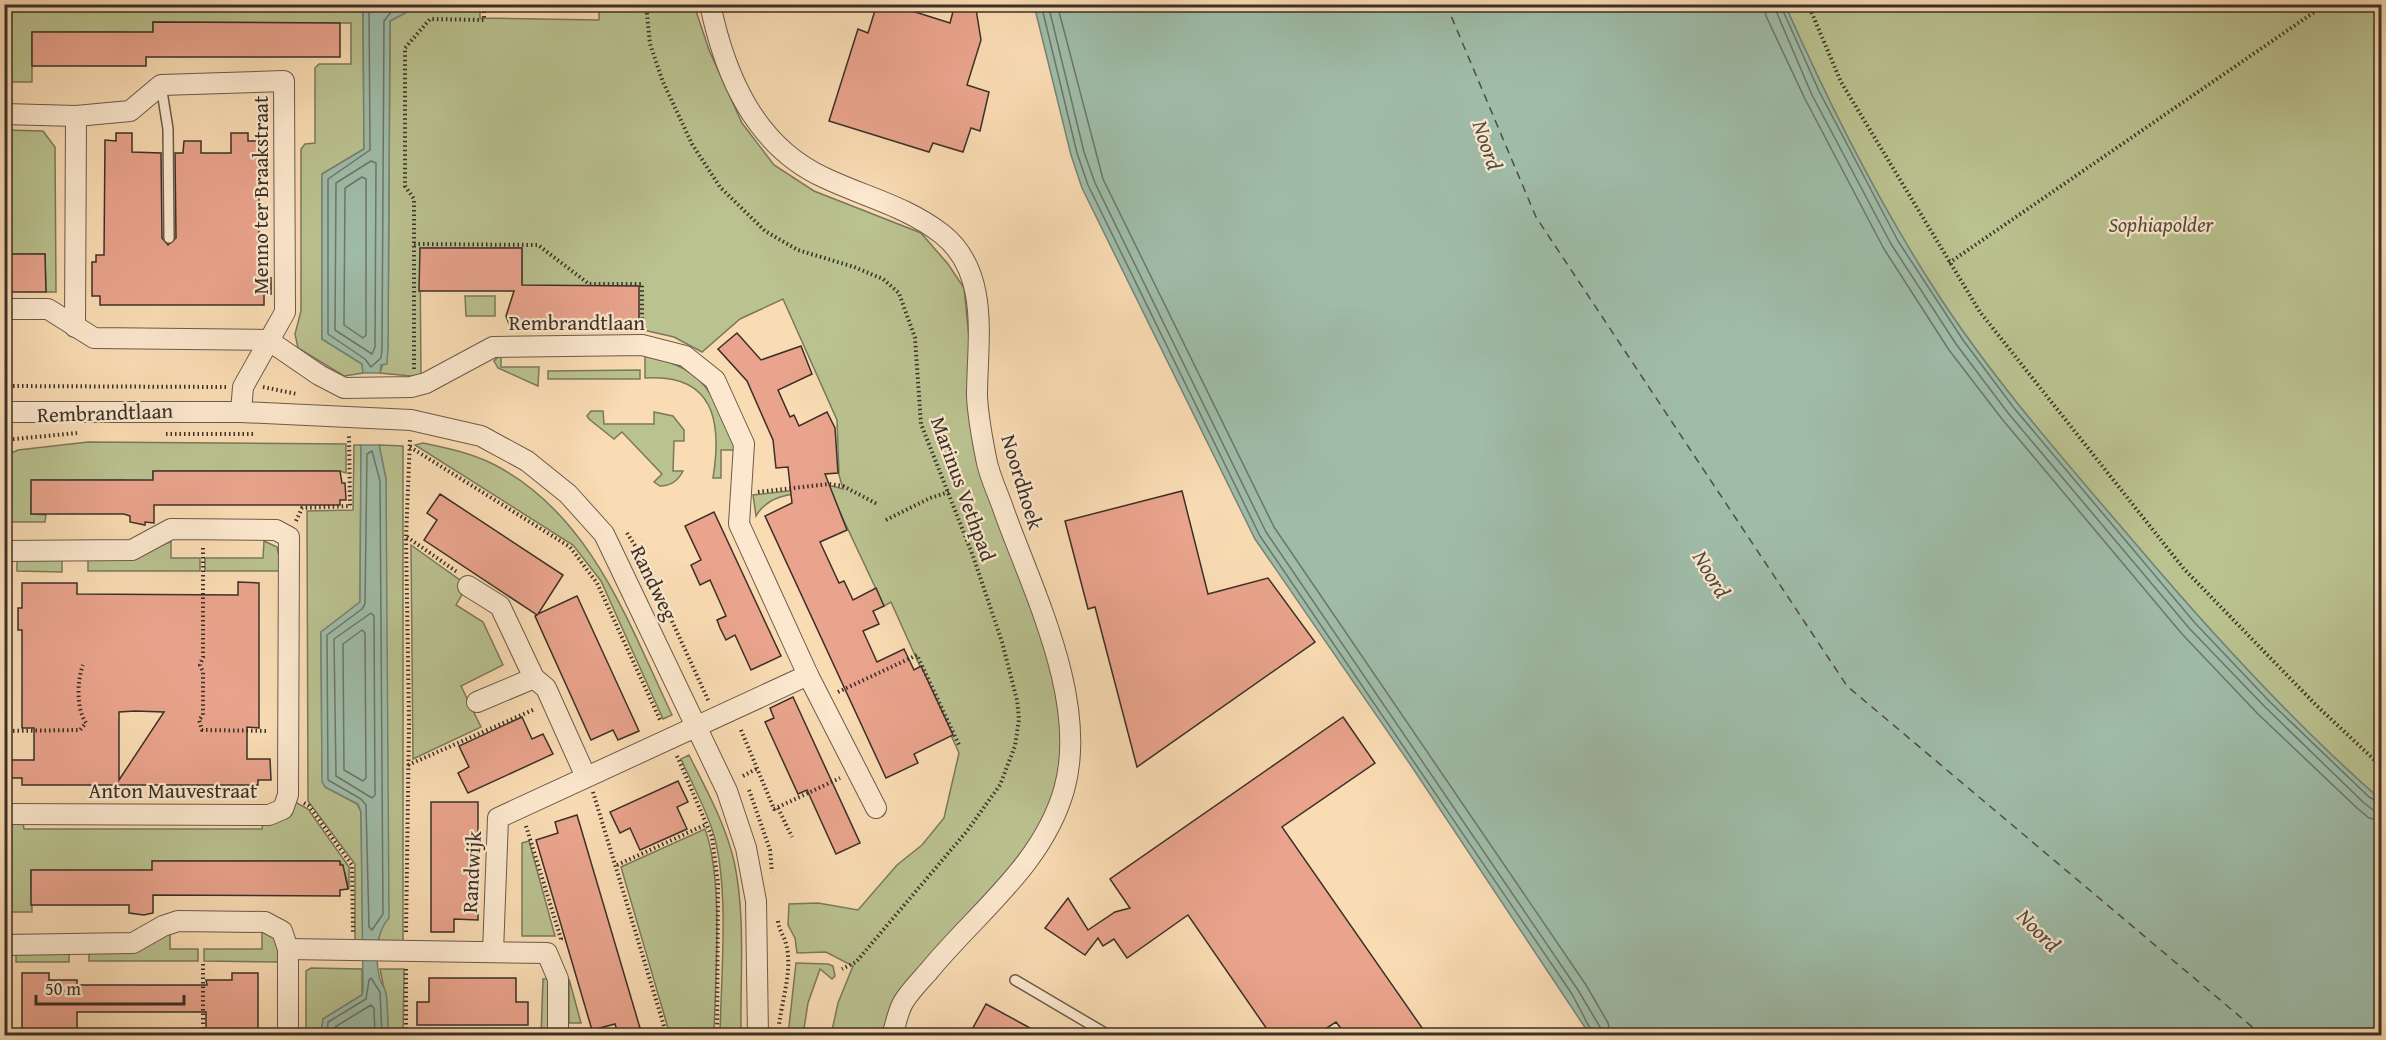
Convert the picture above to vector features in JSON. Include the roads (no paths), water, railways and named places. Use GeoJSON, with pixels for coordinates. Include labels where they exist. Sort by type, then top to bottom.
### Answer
{"type":"FeatureCollection","features":[{"type":"Feature","properties":{"kind":"street","name":"Noordhoek"},"geometry":{"type":"LineString","coordinates":[[710,4],[734,78],[763,133],[800,165],[826,179],[915,214],[945,236],[967,265],[978,303],[977,401],[986,461],[1063,675],[1070,712],[1071,753],[1064,790],[1052,823],[1034,853],[1007,887],[938,959],[904,1002],[892,1035]]}},
{"type":"Feature","properties":{"kind":"street","name":"Menno ter Braakstraat"},"geometry":{"type":"LineString","coordinates":[[161,85],[284,81],[285,312],[243,387],[241,412]]}},
{"type":"Feature","properties":{"kind":"street"},"geometry":{"type":"LineString","coordinates":[[4,114],[76,116],[130,111],[161,85]]}},
{"type":"Feature","properties":{"kind":"street"},"geometry":{"type":"LineString","coordinates":[[75,327],[76,116]]}},
{"type":"Feature","properties":{"kind":"street"},"geometry":{"type":"LineString","coordinates":[[4,309],[48,309],[94,338],[268,339]]}},
{"type":"Feature","properties":{"kind":"street","name":"Rembrandtlaan"},"geometry":{"type":"LineString","coordinates":[[268,339],[319,375],[344,388],[411,387],[426,383],[493,347],[651,346],[686,356],[715,380],[744,444],[739,491],[739,524],[808,675],[876,808]]}},
{"type":"Feature","properties":{"kind":"street","name":"Rembrandtlaan"},"geometry":{"type":"LineString","coordinates":[[4,412],[241,412]]}},
{"type":"Feature","properties":{"kind":"street","name":"Randweg"},"geometry":{"type":"LineString","coordinates":[[241,412],[353,426],[387,420],[411,420],[481,436],[527,461],[568,494],[604,534],[727,791],[746,848],[756,901],[758,1035]]}},
{"type":"Feature","properties":{"kind":"street","name":"Anton Mauvestraat"},"geometry":{"type":"LineString","coordinates":[[4,551],[132,550],[171,530],[276,530],[289,537],[288,795],[283,809],[269,815],[4,814]]}},
{"type":"Feature","properties":{"kind":"street"},"geometry":{"type":"LineString","coordinates":[[468,586],[500,606],[534,678],[546,688],[586,777]]}},
{"type":"Feature","properties":{"kind":"street","name":"Randwijk"},"geometry":{"type":"LineString","coordinates":[[493,952],[498,818],[808,675]]}},
{"type":"Feature","properties":{"kind":"street"},"geometry":{"type":"LineString","coordinates":[[477,702],[534,678]]}},
{"type":"Feature","properties":{"kind":"street"},"geometry":{"type":"LineString","coordinates":[[4,945],[133,943],[163,926],[178,921],[266,922],[282,931],[288,949],[288,1035]]}},
{"type":"Feature","properties":{"kind":"street"},"geometry":{"type":"LineString","coordinates":[[288,949],[547,953],[558,979],[558,1035]]}},
{"type":"Feature","properties":{"kind":"lane"},"geometry":{"type":"LineString","coordinates":[[161,85],[168,129],[169,238]]}},
{"type":"Feature","properties":{"kind":"lane"},"geometry":{"type":"LineString","coordinates":[[1015,980],[1110,1035]]}},
{"type":"Feature","properties":{"kind":"water"},"geometry":{"type":"Polygon","coordinates":[[[363,5],[420,5],[390,21],[388,348],[387,364],[381,365],[380,373],[363,373],[362,364],[322,339],[322,174],[364,149],[363,5]]]}},
{"type":"Feature","properties":{"kind":"water","name":"Noord"},"geometry":{"type":"Polygon","coordinates":[[[1034,5],[1785,5],[1818,78],[1873,186],[1935,290],[1981,356],[2056,450],[2223,643],[2316,740],[2381,800],[2381,1035],[1590,1035],[1412,767],[1255,539],[1082,188],[1071,155],[1034,5]]]}},
{"type":"Feature","properties":{"kind":"water"},"geometry":{"type":"Polygon","coordinates":[[[361,445],[379,445],[386,479],[389,918],[381,931],[377,947],[377,964],[380,980],[386,993],[388,1035],[321,1035],[323,1019],[362,995],[363,990],[361,812],[358,804],[325,787],[322,782],[321,632],[360,602],[361,445]]]}},
{"type":"Feature","properties":{"kind":"park label","name":"Sophiapolder"},"geometry":{"type":"Point","coordinates":[2161,225]}}]}
